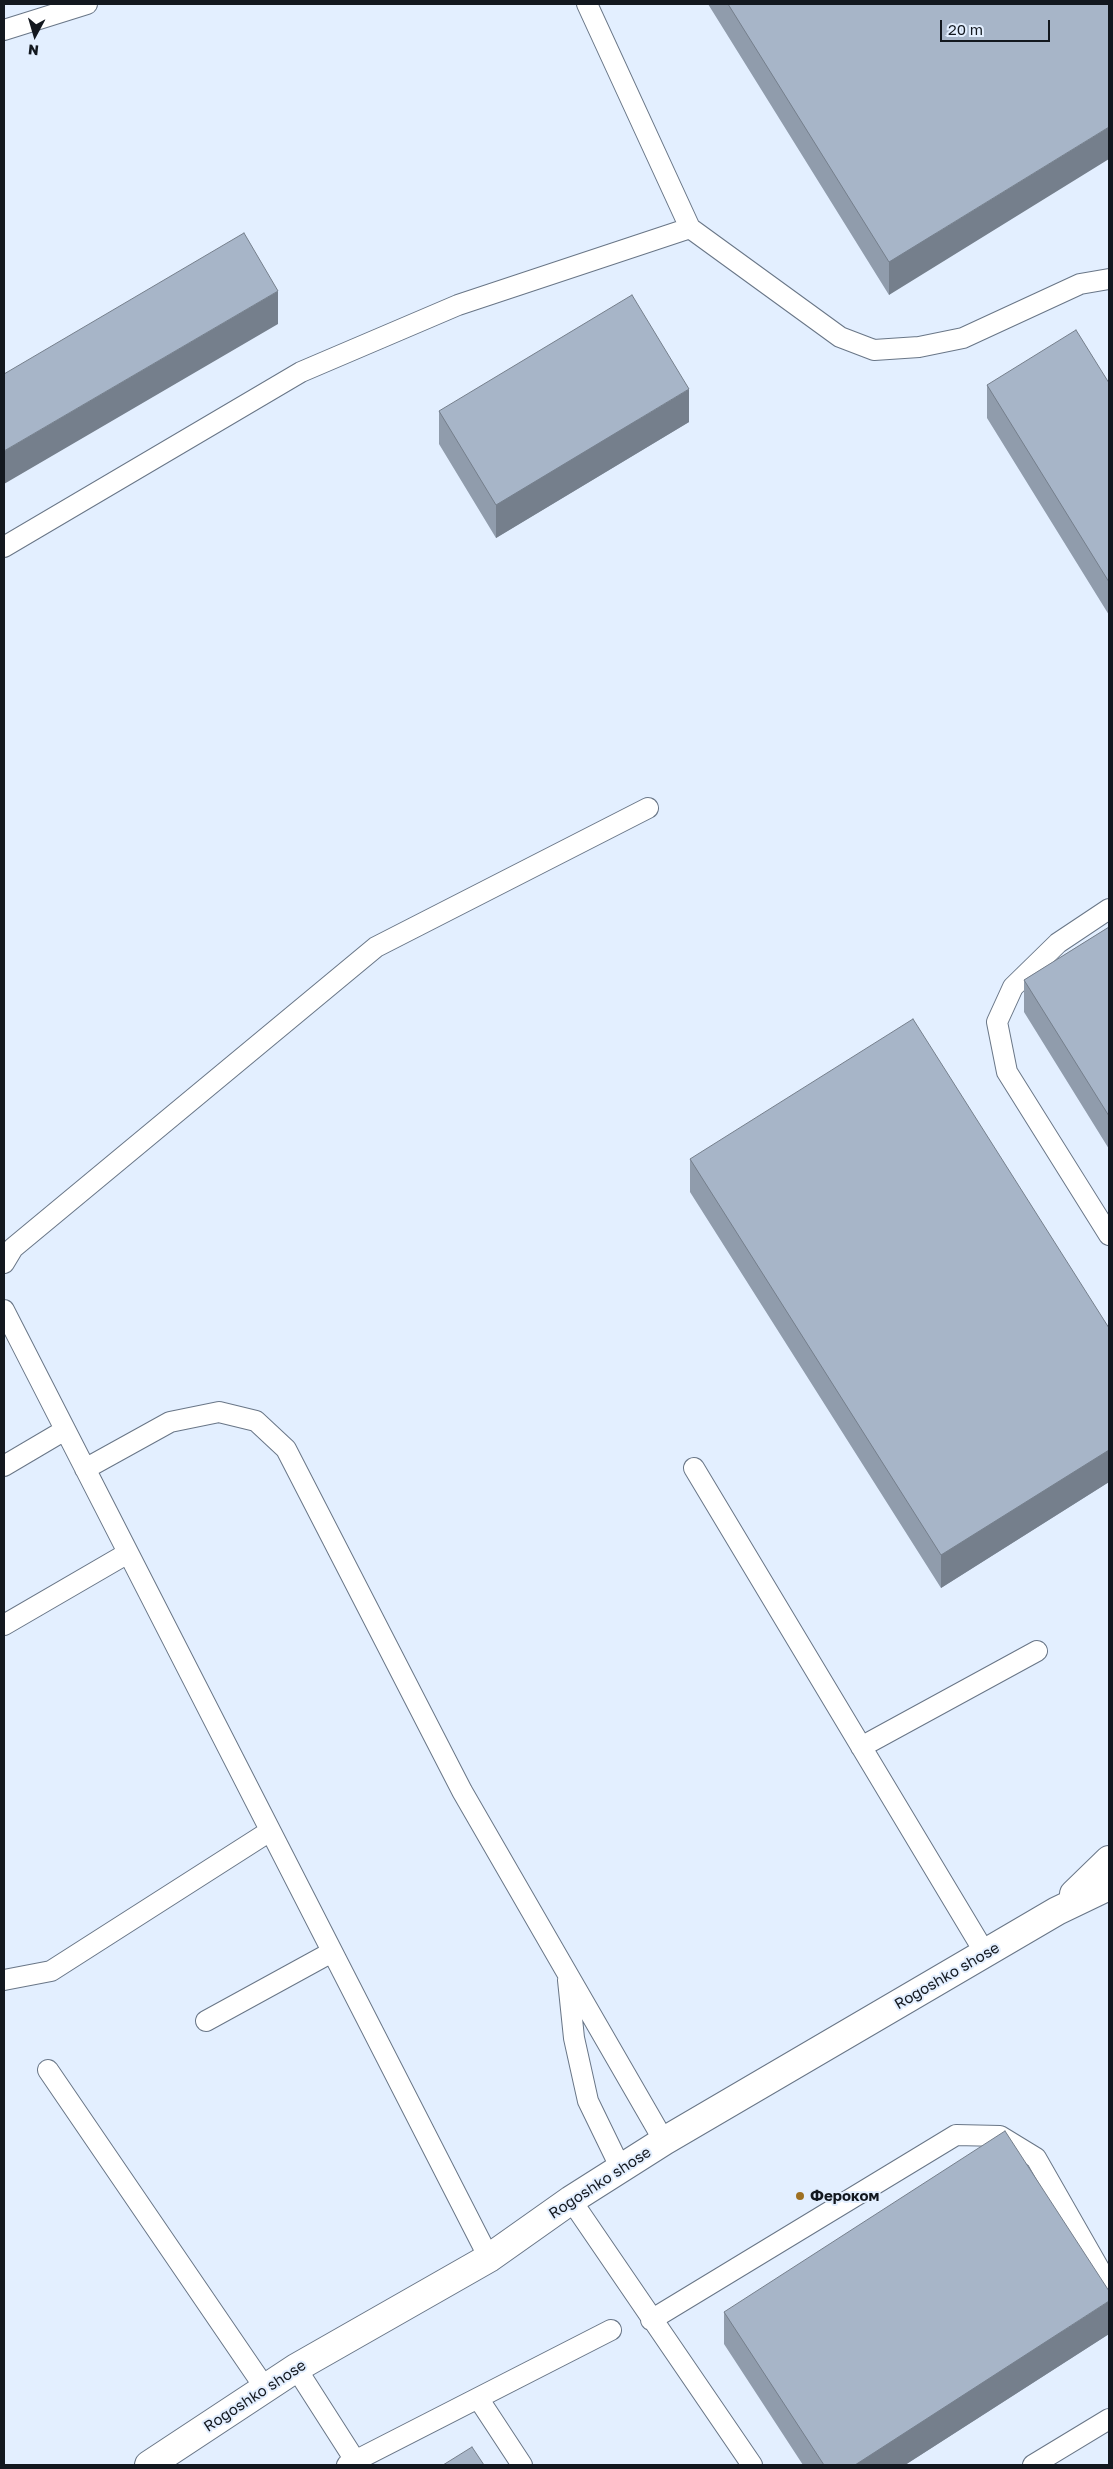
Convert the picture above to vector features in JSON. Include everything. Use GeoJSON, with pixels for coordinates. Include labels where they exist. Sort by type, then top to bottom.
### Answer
{"type":"FeatureCollection","features":[{"type":"Feature","properties":{"kind":"main road","name":"Rogoshko shose"},"geometry":{"type":"LineString","coordinates":[[1057,1911],[1109,1860]]}},
{"type":"Feature","properties":{"kind":"main road","name":"Rogoshko shose"},"geometry":{"type":"LineString","coordinates":[[149,2465],[296,2368],[489,2258],[571,2200],[664,2141],[1057,1911],[1109,1886]]}},
{"type":"Feature","properties":{"kind":"lane"},"geometry":{"type":"LineString","coordinates":[[4,30],[87,4]]}},
{"type":"Feature","properties":{"kind":"lane"},"geometry":{"type":"LineString","coordinates":[[586,4],[690,228],[840,337],[874,350],[920,347],[963,338],[1080,284],[1109,279]]}},
{"type":"Feature","properties":{"kind":"lane"},"geometry":{"type":"LineString","coordinates":[[4,547],[300,372],[458,305],[690,228]]}},
{"type":"Feature","properties":{"kind":"lane"},"geometry":{"type":"LineString","coordinates":[[4,1263],[13,1248],[376,947],[648,808]]}},
{"type":"Feature","properties":{"kind":"lane"},"geometry":{"type":"LineString","coordinates":[[1109,909],[1058,943],[1013,987],[997,1022],[1007,1072],[1109,1235]]}},
{"type":"Feature","properties":{"kind":"lane"},"geometry":{"type":"LineString","coordinates":[[4,1310],[489,2258]]}},
{"type":"Feature","properties":{"kind":"lane"},"geometry":{"type":"LineString","coordinates":[[85,1469],[170,1422],[219,1412],[256,1421],[286,1448],[462,1790],[664,2141]]}},
{"type":"Feature","properties":{"kind":"lane"},"geometry":{"type":"LineString","coordinates":[[4,1466],[65,1430]]}},
{"type":"Feature","properties":{"kind":"lane"},"geometry":{"type":"LineString","coordinates":[[694,1468],[985,1954]]}},
{"type":"Feature","properties":{"kind":"lane"},"geometry":{"type":"LineString","coordinates":[[4,1625],[128,1553]]}},
{"type":"Feature","properties":{"kind":"lane"},"geometry":{"type":"LineString","coordinates":[[862,1747],[1037,1651]]}},
{"type":"Feature","properties":{"kind":"lane"},"geometry":{"type":"LineString","coordinates":[[4,1980],[51,1971],[270,1832]]}},
{"type":"Feature","properties":{"kind":"lane"},"geometry":{"type":"LineString","coordinates":[[206,2021],[332,1952]]}},
{"type":"Feature","properties":{"kind":"lane"},"geometry":{"type":"LineString","coordinates":[[568,1974],[574,2038],[588,2101],[620,2169]]}},
{"type":"Feature","properties":{"kind":"lane"},"geometry":{"type":"LineString","coordinates":[[48,2070],[265,2388]]}},
{"type":"Feature","properties":{"kind":"lane"},"geometry":{"type":"LineString","coordinates":[[652,2320],[956,2135],[1000,2136],[1036,2158],[1109,2286]]}},
{"type":"Feature","properties":{"kind":"lane"},"geometry":{"type":"LineString","coordinates":[[571,2200],[752,2465]]}},
{"type":"Feature","properties":{"kind":"lane"},"geometry":{"type":"LineString","coordinates":[[296,2368],[353,2464],[611,2330]]}},
{"type":"Feature","properties":{"kind":"lane"},"geometry":{"type":"LineString","coordinates":[[478,2398],[522,2465]]}},
{"type":"Feature","properties":{"kind":"lane"},"geometry":{"type":"LineString","coordinates":[[1033,2465],[1109,2419]]}},
{"type":"Feature","properties":{"kind":"building"},"geometry":{"type":"Polygon","coordinates":[[[728,4],[1109,4],[1109,127],[889,262],[728,4]]]}},
{"type":"Feature","properties":{"kind":"building"},"geometry":{"type":"Polygon","coordinates":[[[244,233],[278,291],[4,451],[4,374],[244,233]]]}},
{"type":"Feature","properties":{"kind":"building"},"geometry":{"type":"Polygon","coordinates":[[[632,295],[689,389],[496,505],[439,411],[632,295]]]}},
{"type":"Feature","properties":{"kind":"building"},"geometry":{"type":"Polygon","coordinates":[[[1076,330],[1109,383],[1109,582],[987,385],[1076,330]]]}},
{"type":"Feature","properties":{"kind":"building"},"geometry":{"type":"Polygon","coordinates":[[[1109,927],[1109,1116],[1024,980],[1109,927]]]}},
{"type":"Feature","properties":{"kind":"building"},"geometry":{"type":"Polygon","coordinates":[[[913,1019],[1109,1328],[1109,1450],[941,1555],[690,1159],[913,1019]]]}},
{"type":"Feature","properties":{"kind":"building"},"geometry":{"type":"Polygon","coordinates":[[[1005,2131],[1109,2291],[1109,2301],[855,2465],[824,2465],[724,2312],[1005,2131]]]}},
{"type":"Feature","properties":{"kind":"building"},"geometry":{"type":"Polygon","coordinates":[[[472,2447],[484,2465],[443,2465],[472,2447]]]}},
{"type":"Feature","properties":{"kind":"place","name":"Фероком"},"geometry":{"type":"Point","coordinates":[800,2196]}}]}
